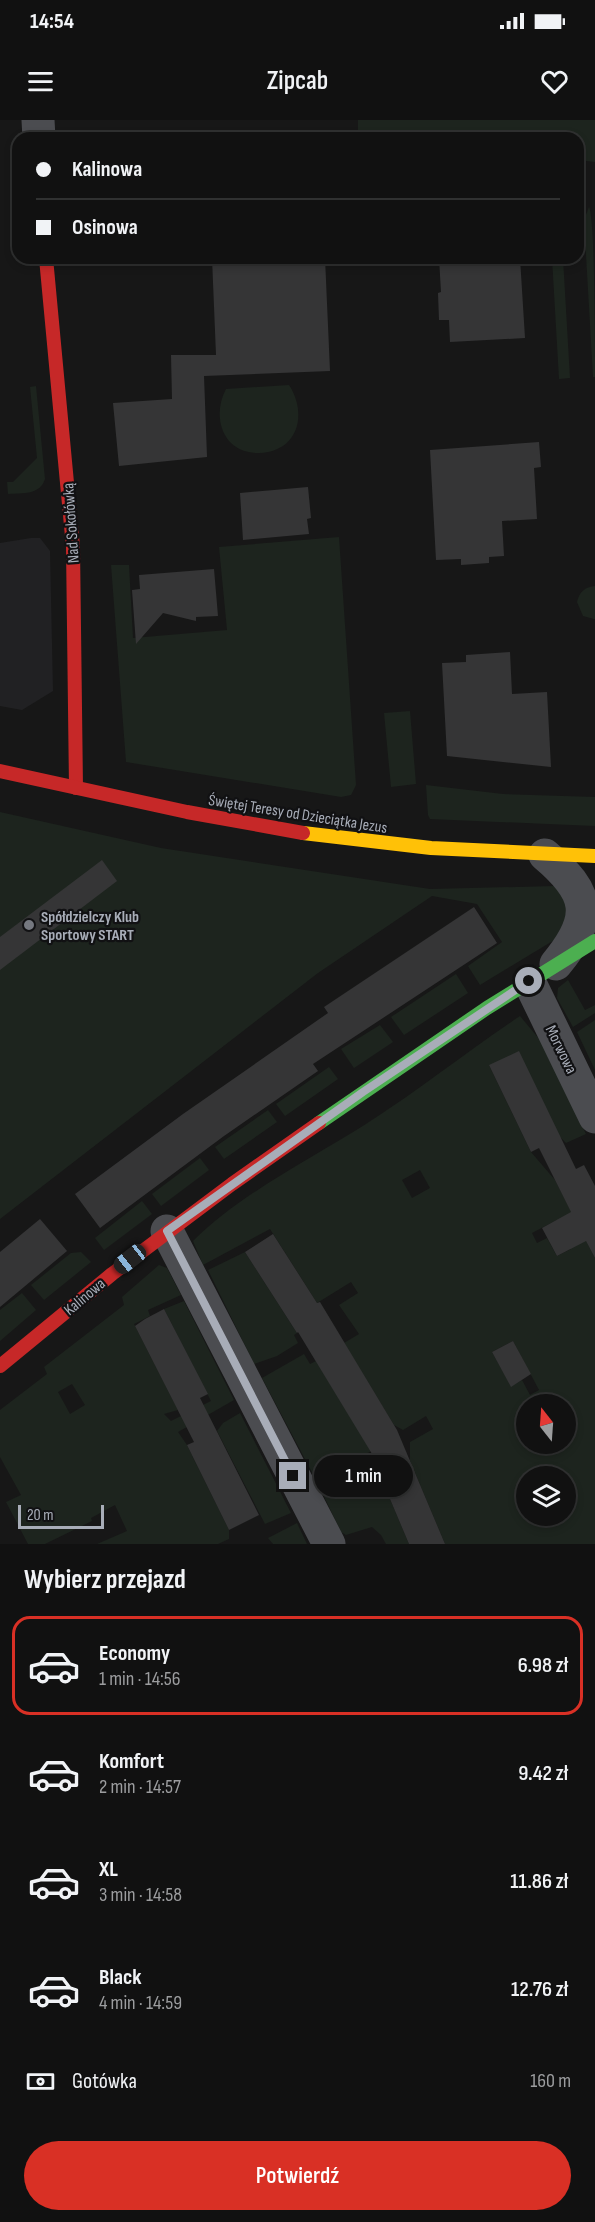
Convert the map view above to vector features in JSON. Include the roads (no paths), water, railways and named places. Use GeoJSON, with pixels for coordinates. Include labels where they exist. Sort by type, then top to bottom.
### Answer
{"type":"FeatureCollection","features":[{"type":"Feature","properties":{"kind":"street","name":"Nad Sokołówką"},"geometry":{"type":"LineString","coordinates":[[47,264],[72,547],[76,788]]}},
{"type":"Feature","properties":{"kind":"street","name":"Świętej Teresy od Dzieciątka Jezus"},"geometry":{"type":"LineString","coordinates":[[0,771],[229,820],[303,833],[377,843],[544,855],[595,856]]}},
{"type":"Feature","properties":{"kind":"street","name":"Kalinowa"},"geometry":{"type":"LineString","coordinates":[[544,855],[575,883],[582,895],[585,908],[583,928],[570,950],[556,964]]}},
{"type":"Feature","properties":{"kind":"street","name":"Kalinowa"},"geometry":{"type":"LineString","coordinates":[[0,1366],[167,1231],[363,1092],[529,981],[595,942]]}},
{"type":"Feature","properties":{"kind":"street","name":"Morwowa"},"geometry":{"type":"LineString","coordinates":[[529,981],[595,1117]]}},
{"type":"Feature","properties":{"kind":"street"},"geometry":{"type":"LineString","coordinates":[[167,1231],[329,1544]]}},
{"type":"Feature","properties":{"kind":"place","name":"Spółdzielczy Klub Sportowy START"},"geometry":{"type":"Point","coordinates":[29,925]}}]}
